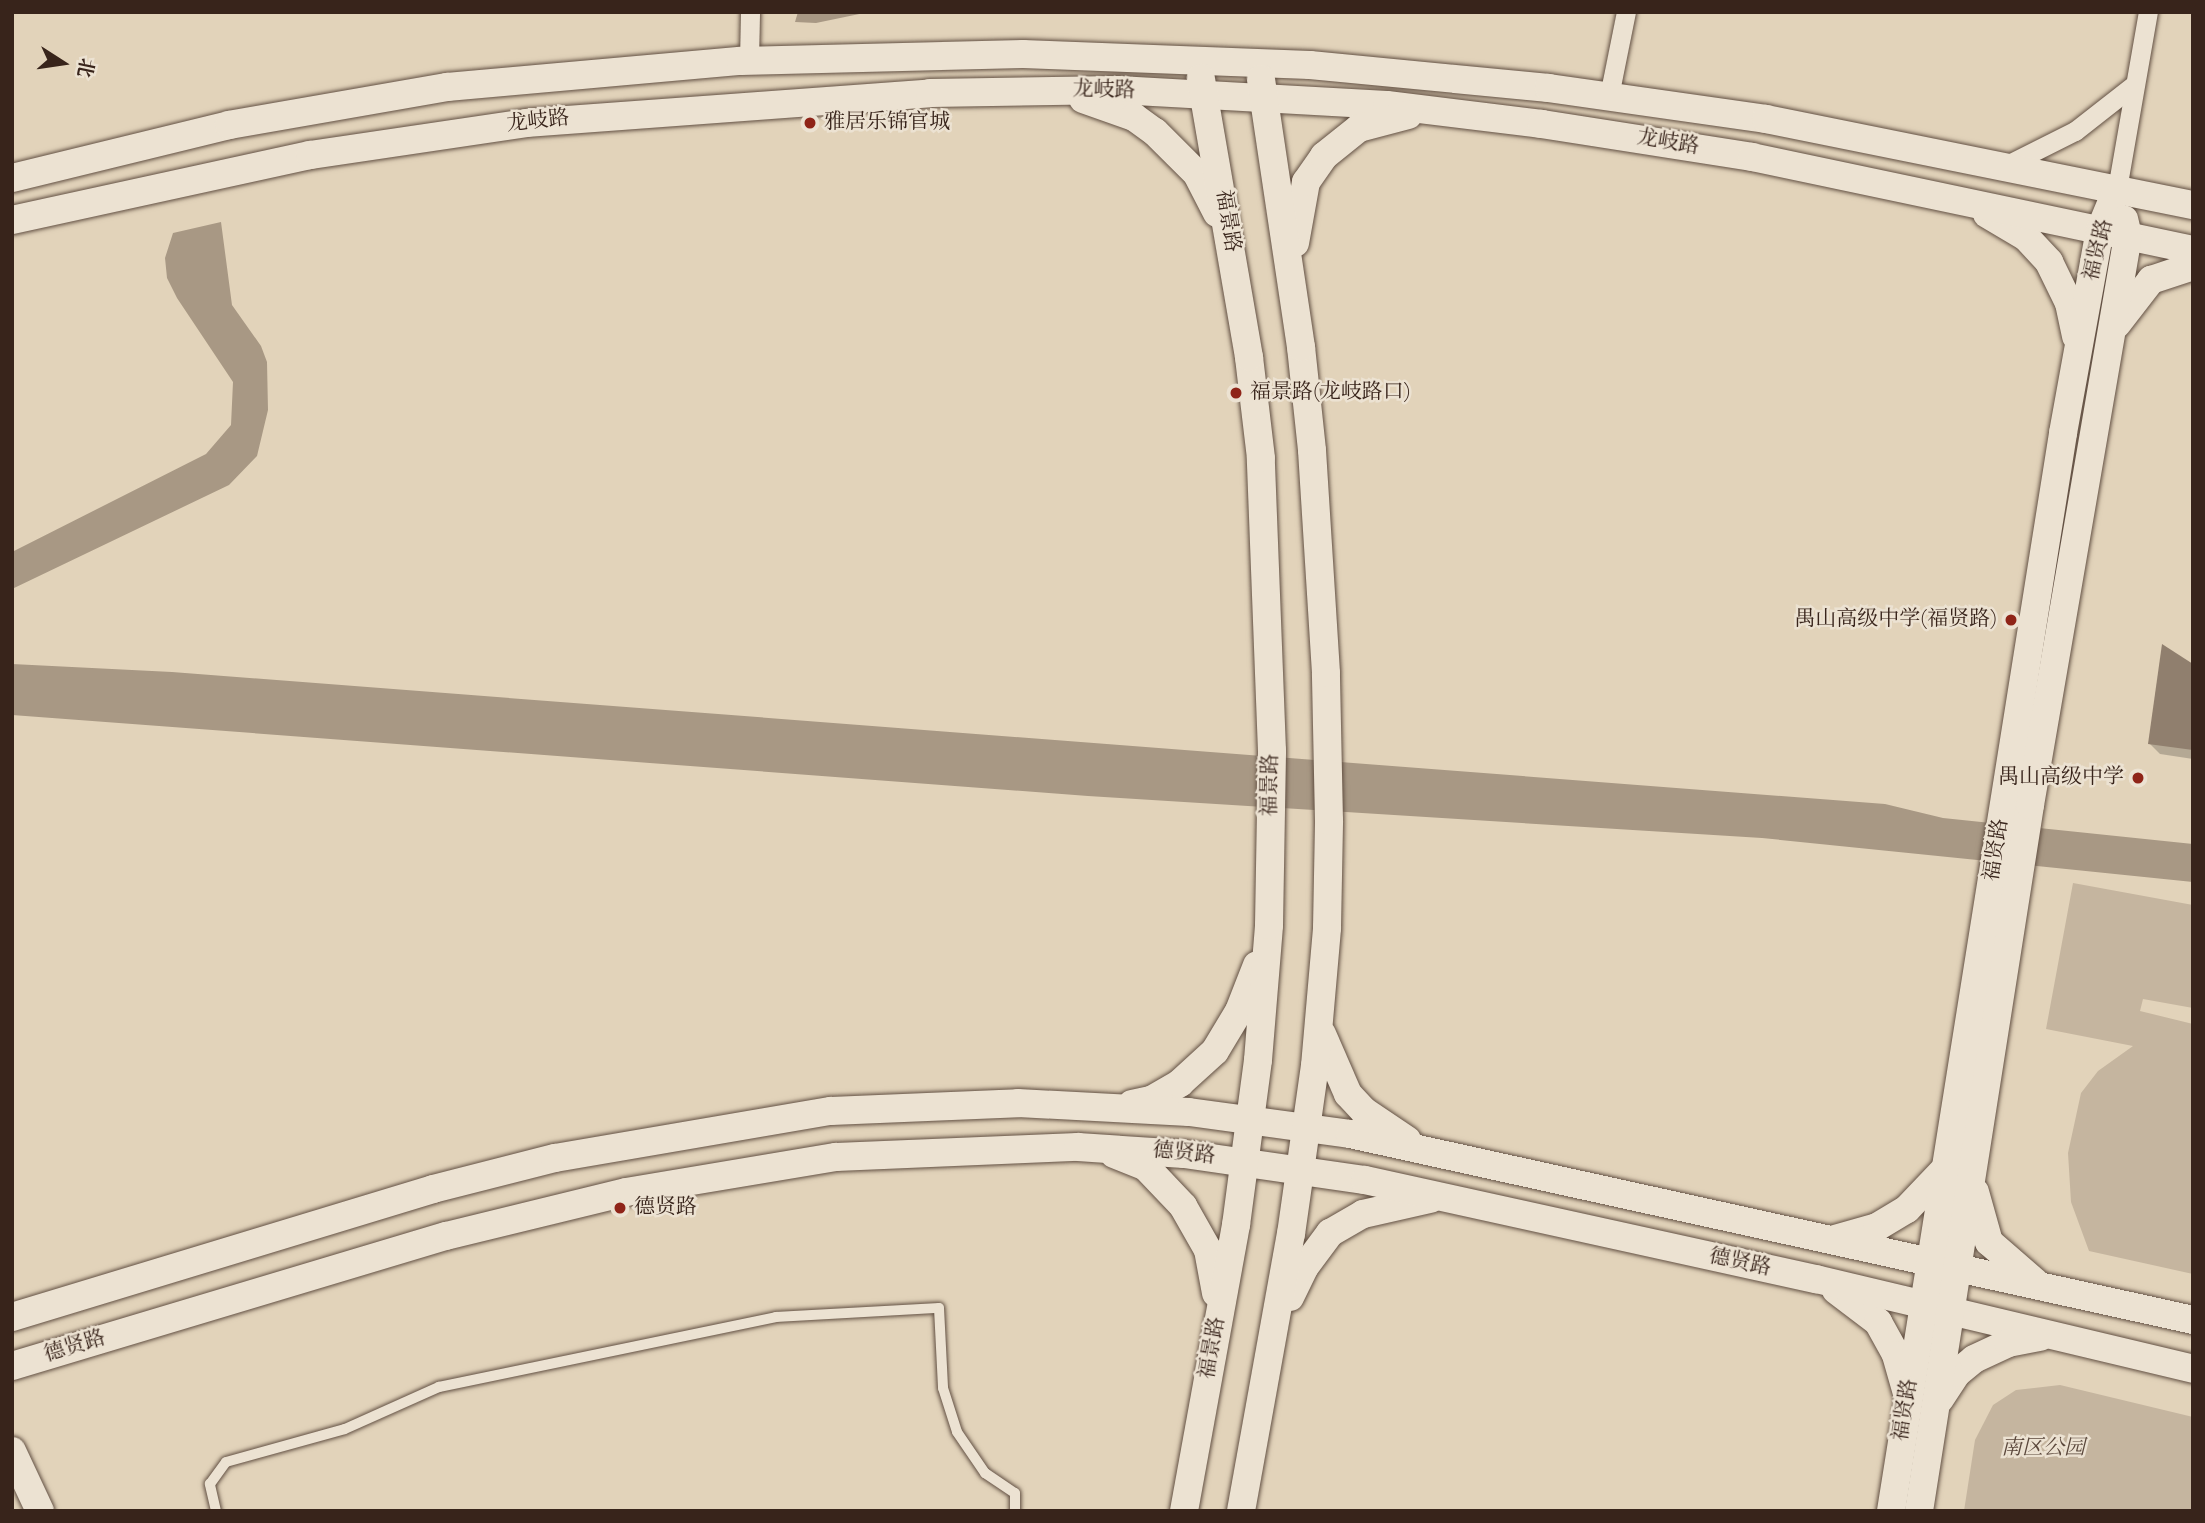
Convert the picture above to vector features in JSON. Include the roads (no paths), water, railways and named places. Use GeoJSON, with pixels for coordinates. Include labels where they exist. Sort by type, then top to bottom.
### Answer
{"type":"FeatureCollection","features":[{"type":"Feature","properties":{"kind":"street"},"geometry":{"type":"LineString","coordinates":[[749,61],[750,12]]}},
{"type":"Feature","properties":{"kind":"street"},"geometry":{"type":"LineString","coordinates":[[1609,96],[1626,12]]}},
{"type":"Feature","properties":{"kind":"street"},"geometry":{"type":"LineString","coordinates":[[2118,189],[2148,12]]}},
{"type":"Feature","properties":{"kind":"street","name":"龙岐路"},"geometry":{"type":"LineString","coordinates":[[12,178],[229,125],[374,97],[533,77],[749,61],[1023,54],[1196,58],[1403,72],[1609,96],[1766,119],[2193,205]]}},
{"type":"Feature","properties":{"kind":"street","name":"福景路"},"geometry":{"type":"LineString","coordinates":[[1184,1511],[1250,1120],[1269,929],[1272,751],[1261,458],[1231,244],[1206,93],[1196,58]]}},
{"type":"Feature","properties":{"kind":"street"},"geometry":{"type":"LineString","coordinates":[[1241,1511],[1274,1332],[1320,1025],[1329,821],[1329,754],[1312,450],[1295,302],[1259,62]]}},
{"type":"Feature","properties":{"kind":"street"},"geometry":{"type":"LineString","coordinates":[[2005,166],[2075,131],[2135,84]]}},
{"type":"Feature","properties":{"kind":"street"},"geometry":{"type":"LineString","coordinates":[[1053,90],[1112,108],[1155,132],[1197,174],[1231,244]]}},
{"type":"Feature","properties":{"kind":"street","name":"龙岐路"},"geometry":{"type":"LineString","coordinates":[[12,220],[238,169],[454,132],[598,116],[930,93],[1053,90],[1206,93],[1444,112],[1729,153],[2193,250]]}},
{"type":"Feature","properties":{"kind":"street"},"geometry":{"type":"LineString","coordinates":[[1295,302],[1300,203],[1307,182],[1324,156],[1359,128],[1395,116],[1444,112]]}},
{"type":"Feature","properties":{"kind":"street","name":"福贤路"},"geometry":{"type":"LineString","coordinates":[[1919,1511],[1973,1176],[2004,892],[2077,353],[2100,230],[2118,189]]}},
{"type":"Feature","properties":{"kind":"street","name":"福贤路"},"geometry":{"type":"LineString","coordinates":[[2017,803],[2128,236],[2118,189]]}},
{"type":"Feature","properties":{"kind":"street"},"geometry":{"type":"LineString","coordinates":[[1968,202],[2026,237],[2049,262],[2068,303],[2077,353]]}},
{"type":"Feature","properties":{"kind":"street"},"geometry":{"type":"LineString","coordinates":[[2109,336],[2151,280],[2193,266]]}},
{"type":"Feature","properties":{"kind":"street","name":"福贤路"},"geometry":{"type":"LineString","coordinates":[[1891,1511],[1945,1170],[2004,892]]}},
{"type":"Feature","properties":{"kind":"street"},"geometry":{"type":"LineString","coordinates":[[1117,1107],[1151,1100],[1195,1071],[1215,1051],[1239,1011],[1269,929]]}},
{"type":"Feature","properties":{"kind":"street"},"geometry":{"type":"LineString","coordinates":[[1320,1025],[1348,1094],[1386,1128],[1424,1150]]}},
{"type":"Feature","properties":{"kind":"street","name":"德贤路"},"geometry":{"type":"LineString","coordinates":[[12,1317],[433,1189],[617,1145],[881,1107],[1018,1103],[1117,1107],[1306,1128],[1424,1150],[2193,1320]]}},
{"type":"Feature","properties":{"kind":"street"},"geometry":{"type":"LineString","coordinates":[[1102,1148],[1146,1167],[1168,1187],[1194,1223],[1208,1250],[1218,1320]]}},
{"type":"Feature","properties":{"kind":"street","name":"德贤路"},"geometry":{"type":"LineString","coordinates":[[12,1366],[446,1236],[626,1192],[836,1157],[957,1149],[1102,1148],[1300,1169],[1439,1197],[1819,1280],[2193,1369]]}},
{"type":"Feature","properties":{"kind":"street"},"geometry":{"type":"LineString","coordinates":[[1830,1240],[1856,1236],[1907,1209],[1945,1170]]}},
{"type":"Feature","properties":{"kind":"street"},"geometry":{"type":"LineString","coordinates":[[1973,1176],[1989,1242],[2041,1287]]}},
{"type":"Feature","properties":{"kind":"street"},"geometry":{"type":"LineString","coordinates":[[1274,1332],[1304,1268],[1330,1233],[1363,1214],[1439,1197]]}},
{"type":"Feature","properties":{"kind":"street"},"geometry":{"type":"LineString","coordinates":[[1819,1280],[1878,1322],[1896,1355],[1906,1393],[1905,1415]]}},
{"type":"Feature","properties":{"kind":"street"},"geometry":{"type":"LineString","coordinates":[[1936,1404],[1957,1373],[1973,1359],[2023,1338],[2053,1336]]}},
{"type":"Feature","properties":{"kind":"street"},"geometry":{"type":"LineString","coordinates":[[12,1451],[40,1511]]}},
{"type":"Feature","properties":{"kind":"lane"},"geometry":{"type":"LineString","coordinates":[[216,1511],[210,1484],[226,1462],[345,1429],[439,1387],[776,1317],[939,1308],[943,1388],[957,1432],[985,1473],[1015,1493],[1015,1511]]}},
{"type":"Feature","properties":{"kind":"place","name":"雅居乐锦官城"},"geometry":{"type":"Point","coordinates":[810,123]}},
{"type":"Feature","properties":{"kind":"place","name":"福景路(龙岐路口)"},"geometry":{"type":"Point","coordinates":[1236,393]}},
{"type":"Feature","properties":{"kind":"place","name":"禺山高级中学(福贤路)"},"geometry":{"type":"Point","coordinates":[2011,620]}},
{"type":"Feature","properties":{"kind":"place","name":"禺山高级中学"},"geometry":{"type":"Point","coordinates":[2138,778]}},
{"type":"Feature","properties":{"kind":"place","name":"德贤路"},"geometry":{"type":"Point","coordinates":[620,1208]}},
{"type":"Feature","properties":{"kind":"park label","name":"南区公园"},"geometry":{"type":"Point","coordinates":[2043,1449]}}]}
